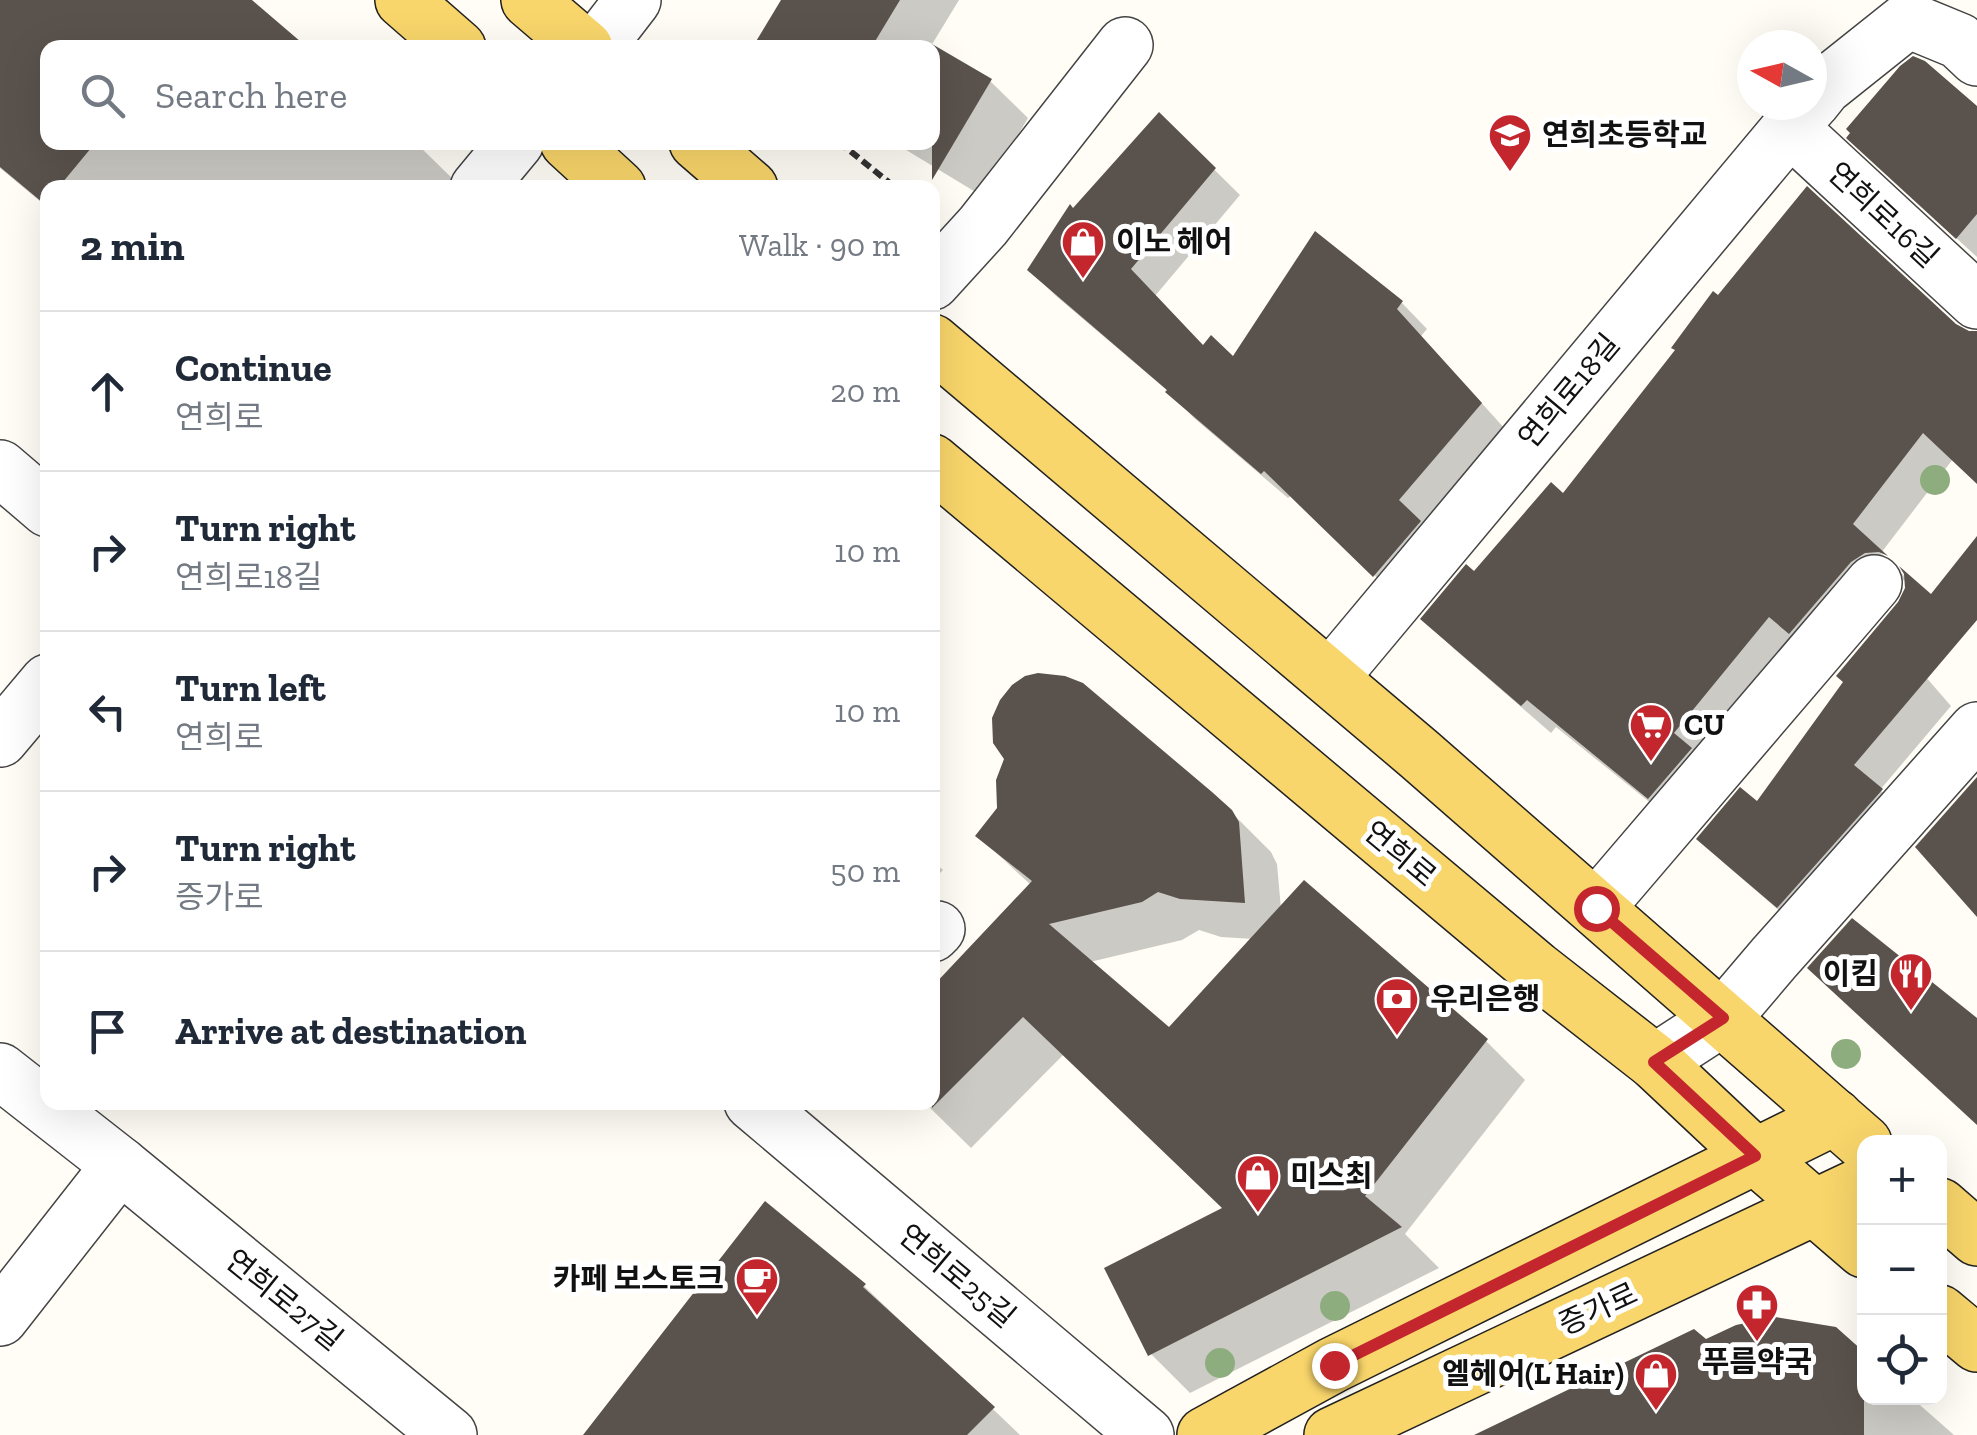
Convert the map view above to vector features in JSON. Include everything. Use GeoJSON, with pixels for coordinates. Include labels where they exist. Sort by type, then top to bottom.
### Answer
{"type":"FeatureCollection","features":[{"type":"Feature","properties":{"kind":"main road"},"geometry":{"type":"LineString","coordinates":[[403,0],[449,40]]}},
{"type":"Feature","properties":{"kind":"main road"},"geometry":{"type":"LineString","coordinates":[[528,0],[575,40]]}},
{"type":"Feature","properties":{"kind":"main road"},"geometry":{"type":"LineString","coordinates":[[577,150],[609,180]]}},
{"type":"Feature","properties":{"kind":"main road"},"geometry":{"type":"LineString","coordinates":[[706,150],[741,180]]}},
{"type":"Feature","properties":{"kind":"main road"},"geometry":{"type":"LineString","coordinates":[[940,349],[1330,678],[1850,1130]]}},
{"type":"Feature","properties":{"kind":"main road","name":"연희로"},"geometry":{"type":"LineString","coordinates":[[940,469],[1536,969],[1654,1062],[1857,1244]]}},
{"type":"Feature","properties":{"kind":"main road"},"geometry":{"type":"LineString","coordinates":[[1205,1435],[1334,1365],[1755,1156],[1850,1130]]}},
{"type":"Feature","properties":{"kind":"main road","name":"증가로"},"geometry":{"type":"LineString","coordinates":[[1332,1435],[1857,1187]]}},
{"type":"Feature","properties":{"kind":"main road"},"geometry":{"type":"LineString","coordinates":[[1947,1212],[1977,1238]]}},
{"type":"Feature","properties":{"kind":"main road"},"geometry":{"type":"LineString","coordinates":[[1941,1315],[1977,1344]]}},
{"type":"Feature","properties":{"kind":"street"},"geometry":{"type":"LineString","coordinates":[[602,40],[633,0]]}},
{"type":"Feature","properties":{"kind":"street","name":"연희로18길"},"geometry":{"type":"LineString","coordinates":[[1827,84],[1898,10],[1959,41],[1977,58]]}},
{"type":"Feature","properties":{"kind":"street"},"geometry":{"type":"LineString","coordinates":[[940,273],[983,226],[1125,45]]}},
{"type":"Feature","properties":{"kind":"street","name":"연희로18길"},"geometry":{"type":"LineString","coordinates":[[1330,678],[1797,120]]}},
{"type":"Feature","properties":{"kind":"street","name":"연희로16길"},"geometry":{"type":"LineString","coordinates":[[1811,120],[1977,301]]}},
{"type":"Feature","properties":{"kind":"street"},"geometry":{"type":"LineString","coordinates":[[485,180],[509,150]]}},
{"type":"Feature","properties":{"kind":"street"},"geometry":{"type":"LineString","coordinates":[[0,468],[40,502]]}},
{"type":"Feature","properties":{"kind":"street"},"geometry":{"type":"LineString","coordinates":[[1596,908],[1874,583]]}},
{"type":"Feature","properties":{"kind":"street"},"geometry":{"type":"LineString","coordinates":[[0,739],[40,692]]}},
{"type":"Feature","properties":{"kind":"street"},"geometry":{"type":"LineString","coordinates":[[1654,1062],[1723,1018],[1977,730]]}},
{"type":"Feature","properties":{"kind":"street","name":"연희로27길"},"geometry":{"type":"LineString","coordinates":[[0,1071],[40,1103]]}},
{"type":"Feature","properties":{"kind":"street","name":"연희로27길"},"geometry":{"type":"LineString","coordinates":[[49,1110],[450,1435]]}},
{"type":"Feature","properties":{"kind":"street","name":"연희로25길"},"geometry":{"type":"LineString","coordinates":[[771,1110],[1146,1435]]}},
{"type":"Feature","properties":{"kind":"street"},"geometry":{"type":"LineString","coordinates":[[0,1318],[120,1166]]}},
{"type":"Feature","properties":{"kind":"path"},"geometry":{"type":"LineString","coordinates":[[849,150],[886,180]]}},
{"type":"Feature","properties":{"kind":"building"},"geometry":{"type":"Polygon","coordinates":[[[0,0],[252,0],[299,40],[40,40],[40,150],[89,150],[65,180],[40,180],[40,200],[0,167],[0,0]]]}},
{"type":"Feature","properties":{"kind":"building"},"geometry":{"type":"Polygon","coordinates":[[[781,0],[900,0],[876,40],[757,40],[781,0]]]}},
{"type":"Feature","properties":{"kind":"building"},"geometry":{"type":"Polygon","coordinates":[[[940,49],[992,79],[932,180],[932,150],[940,150],[940,49]]]}},
{"type":"Feature","properties":{"kind":"building"},"geometry":{"type":"Polygon","coordinates":[[[1913,56],[1925,61],[1977,106],[1977,214],[1956,239],[1846,138],[1850,133],[1846,129],[1913,56]]]}},
{"type":"Feature","properties":{"kind":"building"},"geometry":{"type":"Polygon","coordinates":[[[1159,112],[1216,168],[1131,269],[1203,345],[1211,335],[1233,356],[1315,231],[1403,301],[1397,309],[1482,403],[1399,500],[1421,521],[1373,577],[1264,471],[1261,474],[1027,270],[1070,204],[1073,208],[1159,112]]]}},
{"type":"Feature","properties":{"kind":"building"},"geometry":{"type":"Polygon","coordinates":[[[1807,186],[1956,324],[1977,331],[1977,484],[1923,433],[1853,524],[1888,556],[1865,553],[1851,562],[1789,634],[1769,617],[1674,733],[1692,748],[1648,799],[1527,700],[1521,706],[1420,619],[1466,564],[1474,571],[1551,482],[1563,493],[1675,350],[1671,348],[1713,291],[1718,295],[1807,186]]]}},
{"type":"Feature","properties":{"kind":"building"},"geometry":{"type":"Polygon","coordinates":[[[1977,536],[1977,620],[1854,765],[1883,789],[1777,908],[1696,839],[1740,787],[1757,801],[1843,682],[1836,676],[1898,602],[1905,588],[1899,566],[1931,594],[1977,536]]]}},
{"type":"Feature","properties":{"kind":"building"},"geometry":{"type":"Polygon","coordinates":[[[1025,676],[1065,676],[1083,683],[1212,792],[1239,822],[1245,903],[1180,899],[1158,892],[1142,902],[1049,924],[1169,1027],[1304,880],[1488,1039],[1365,1196],[1402,1227],[1148,1356],[1104,1268],[1222,1208],[1023,1017],[940,1100],[940,979],[1032,881],[975,836],[997,808],[996,780],[1004,759],[993,743],[992,718],[1000,700],[1025,676]]]}},
{"type":"Feature","properties":{"kind":"building"},"geometry":{"type":"Polygon","coordinates":[[[1977,777],[1977,917],[1915,847],[1977,777]]]}},
{"type":"Feature","properties":{"kind":"building"},"geometry":{"type":"Polygon","coordinates":[[[1852,918],[1977,1018],[1977,1125],[1807,968],[1852,918]]]}},
{"type":"Feature","properties":{"kind":"building"},"geometry":{"type":"Polygon","coordinates":[[[765,1201],[866,1284],[863,1287],[995,1407],[967,1435],[583,1435],[765,1201]]]}},
{"type":"Feature","properties":{"kind":"building"},"geometry":{"type":"Polygon","coordinates":[[[1775,1317],[1836,1327],[1857,1346],[1857,1405],[1864,1405],[1864,1435],[1474,1435],[1694,1329],[1706,1339],[1736,1325],[1775,1317]]]}},
{"type":"Feature","properties":{"kind":"place","name":"연희초등학교"},"geometry":{"type":"Point","coordinates":[1510,173]}},
{"type":"Feature","properties":{"kind":"place","name":"이노 헤어"},"geometry":{"type":"Point","coordinates":[1083,280]}},
{"type":"Feature","properties":{"kind":"place","name":"CU"},"geometry":{"type":"Point","coordinates":[1651,763]}},
{"type":"Feature","properties":{"kind":"place","name":"이킴"},"geometry":{"type":"Point","coordinates":[1911,1012]}},
{"type":"Feature","properties":{"kind":"place","name":"우리은행"},"geometry":{"type":"Point","coordinates":[1397,1037]}},
{"type":"Feature","properties":{"kind":"place","name":"미스최"},"geometry":{"type":"Point","coordinates":[1258,1214]}},
{"type":"Feature","properties":{"kind":"place","name":"카페 보스토크"},"geometry":{"type":"Point","coordinates":[757,1317]}},
{"type":"Feature","properties":{"kind":"place","name":"푸름약국"},"geometry":{"type":"Point","coordinates":[1757,1343]}},
{"type":"Feature","properties":{"kind":"place","name":"엘헤어(L Hair)"},"geometry":{"type":"Point","coordinates":[1656,1412]}},
{"type":"Feature","properties":{"kind":"route"},"geometry":{"type":"LineString","coordinates":[[1334,1365],[1755,1156],[1654,1062],[1723,1018],[1596,908]]}}]}
